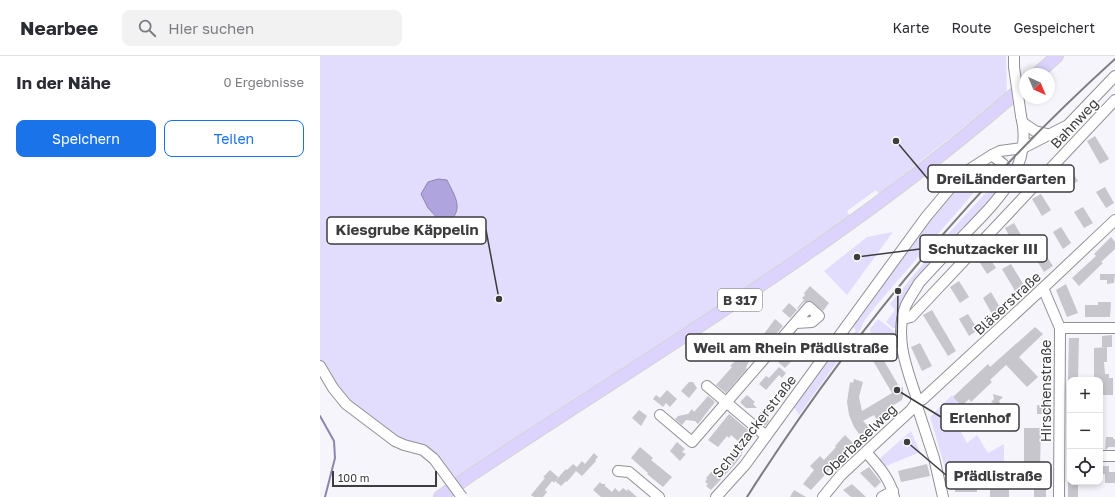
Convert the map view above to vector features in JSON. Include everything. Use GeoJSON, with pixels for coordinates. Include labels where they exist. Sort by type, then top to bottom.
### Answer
{"type":"FeatureCollection","features":[{"type":"Feature","properties":{"kind":"main road"},"geometry":{"type":"LineString","coordinates":[[1044,68],[1057,56]]}},
{"type":"Feature","properties":{"kind":"main road","name":"B 317"},"geometry":{"type":"LineString","coordinates":[[440,497],[477,471],[736,303],[833,236],[886,198],[1019,89]]}},
{"type":"Feature","properties":{"kind":"street"},"geometry":{"type":"LineString","coordinates":[[943,497],[934,458],[916,403],[916,396],[902,349],[901,332],[903,319],[908,302],[919,283],[997,201],[1012,178],[1023,148],[1022,120],[1014,67],[1014,56]]}},
{"type":"Feature","properties":{"kind":"street","name":"Schutzackerstraße"},"geometry":{"type":"LineString","coordinates":[[716,497],[745,465],[926,217],[952,186],[965,173],[992,155],[1023,148],[1068,125],[1115,76]]}},
{"type":"Feature","properties":{"kind":"street","name":"Bahnweg"},"geometry":{"type":"LineString","coordinates":[[903,319],[911,317],[1115,100]]}},
{"type":"Feature","properties":{"kind":"street"},"geometry":{"type":"LineString","coordinates":[[1022,120],[1035,131],[1051,135]]}},
{"type":"Feature","properties":{"kind":"street"},"geometry":{"type":"LineString","coordinates":[[992,155],[1003,164],[1012,178]]}},
{"type":"Feature","properties":{"kind":"street","name":"Bläserstraße"},"geometry":{"type":"LineString","coordinates":[[916,403],[923,400],[1115,220]]}},
{"type":"Feature","properties":{"kind":"street","name":"Hirschenstraße"},"geometry":{"type":"LineString","coordinates":[[1043,288],[1060,328],[1058,497]]}},
{"type":"Feature","properties":{"kind":"street"},"geometry":{"type":"LineString","coordinates":[[660,416],[692,442],[796,322]]}},
{"type":"Feature","properties":{"kind":"street"},"geometry":{"type":"LineString","coordinates":[[1060,328],[1115,328]]}},
{"type":"Feature","properties":{"kind":"street"},"geometry":{"type":"LineString","coordinates":[[320,366],[333,388],[346,404],[395,441],[422,450],[434,459],[462,497]]}},
{"type":"Feature","properties":{"kind":"street"},"geometry":{"type":"LineString","coordinates":[[707,386],[766,436]]}},
{"type":"Feature","properties":{"kind":"street","name":"Oberbaselweg"},"geometry":{"type":"LineString","coordinates":[[823,497],[841,475],[911,410],[916,403]]}},
{"type":"Feature","properties":{"kind":"street"},"geometry":{"type":"LineString","coordinates":[[866,452],[882,470],[887,478],[893,494],[882,497]]}},
{"type":"Feature","properties":{"kind":"street"},"geometry":{"type":"LineString","coordinates":[[1059,455],[1067,455]]}},
{"type":"Feature","properties":{"kind":"street"},"geometry":{"type":"LineString","coordinates":[[1103,456],[1115,456]]}},
{"type":"Feature","properties":{"kind":"street"},"geometry":{"type":"LineString","coordinates":[[618,471],[629,472],[659,497]]}},
{"type":"Feature","properties":{"kind":"shaded area"},"geometry":{"type":"Polygon","coordinates":[[[320,56],[1006,56],[1007,93],[879,194],[876,190],[847,211],[850,216],[794,256],[457,479],[437,457],[404,445],[346,404],[320,366],[320,56]]]}},
{"type":"Feature","properties":{"kind":"shaded area"},"geometry":{"type":"Polygon","coordinates":[[[989,165],[998,167],[977,189],[874,308],[799,415],[794,407],[797,401],[840,341],[842,342],[848,333],[852,335],[856,331],[852,327],[853,325],[932,216],[952,192],[976,173],[989,165]]]}},
{"type":"Feature","properties":{"kind":"shaded area"},"geometry":{"type":"Polygon","coordinates":[[[1003,174],[1003,180],[996,192],[931,263],[898,328],[893,328],[886,322],[895,310],[890,304],[927,259],[926,258],[1003,174]]]}},
{"type":"Feature","properties":{"kind":"shaded area"},"geometry":{"type":"Polygon","coordinates":[[[438,179],[447,180],[457,203],[456,213],[447,224],[443,224],[428,208],[421,194],[428,182],[438,179]]]}},
{"type":"Feature","properties":{"kind":"shaded area"},"geometry":{"type":"Polygon","coordinates":[[[893,232],[847,295],[824,271],[867,237],[893,232]]]}},
{"type":"Feature","properties":{"kind":"shaded area"},"geometry":{"type":"Polygon","coordinates":[[[878,319],[896,333],[900,360],[886,346],[872,339],[870,329],[878,319]]]}},
{"type":"Feature","properties":{"kind":"shaded area"},"geometry":{"type":"Polygon","coordinates":[[[952,395],[959,403],[951,412],[967,443],[977,435],[988,453],[1004,444],[1004,472],[1042,472],[1042,478],[948,478],[930,417],[952,395]]]}},
{"type":"Feature","properties":{"kind":"shaded area"},"geometry":{"type":"Polygon","coordinates":[[[911,431],[920,452],[884,467],[878,460],[911,431]]]}},
{"type":"Feature","properties":{"kind":"building"},"geometry":{"type":"Polygon","coordinates":[[[1095,136],[1109,159],[1100,164],[1087,141],[1095,136]]]}},
{"type":"Feature","properties":{"kind":"building"},"geometry":{"type":"Polygon","coordinates":[[[1068,165],[1078,181],[1069,187],[1059,170],[1068,165]]]}},
{"type":"Feature","properties":{"kind":"building"},"geometry":{"type":"Polygon","coordinates":[[[1105,187],[1114,203],[1106,208],[1096,192],[1105,187]]]}},
{"type":"Feature","properties":{"kind":"building"},"geometry":{"type":"Polygon","coordinates":[[[1041,194],[1051,210],[1042,216],[1032,199],[1041,194]]]}},
{"type":"Feature","properties":{"kind":"building"},"geometry":{"type":"Polygon","coordinates":[[[1083,207],[1093,223],[1084,228],[1074,212],[1083,207]]]}},
{"type":"Feature","properties":{"kind":"building"},"geometry":{"type":"Polygon","coordinates":[[[1014,223],[1024,240],[1014,245],[1005,228],[1014,223]]]}},
{"type":"Feature","properties":{"kind":"building"},"geometry":{"type":"Polygon","coordinates":[[[1061,227],[1071,243],[1063,249],[1053,232],[1061,227]]]}},
{"type":"Feature","properties":{"kind":"building"},"geometry":{"type":"Polygon","coordinates":[[[1111,237],[1115,242],[1115,249],[1079,286],[1072,278],[1096,256],[1094,254],[1111,237]]]}},
{"type":"Feature","properties":{"kind":"building"},"geometry":{"type":"Polygon","coordinates":[[[1036,240],[1053,266],[1044,272],[1027,245],[1036,240]]]}},
{"type":"Feature","properties":{"kind":"building"},"geometry":{"type":"Polygon","coordinates":[[[986,252],[996,268],[987,274],[977,258],[986,252]]]}},
{"type":"Feature","properties":{"kind":"building"},"geometry":{"type":"Polygon","coordinates":[[[1011,264],[1027,290],[1018,296],[1002,269],[1011,264]]]}},
{"type":"Feature","properties":{"kind":"building"},"geometry":{"type":"Polygon","coordinates":[[[1100,274],[1115,274],[1114,283],[1107,284],[1107,280],[1100,280],[1100,274]]]}},
{"type":"Feature","properties":{"kind":"building"},"geometry":{"type":"Polygon","coordinates":[[[959,281],[969,297],[960,303],[950,287],[959,281]]]}},
{"type":"Feature","properties":{"kind":"building"},"geometry":{"type":"Polygon","coordinates":[[[1066,284],[1078,313],[1067,317],[1056,290],[1066,284]]]}},
{"type":"Feature","properties":{"kind":"building"},"geometry":{"type":"Polygon","coordinates":[[[810,286],[829,303],[823,311],[811,301],[804,302],[798,309],[797,308],[804,300],[802,298],[805,295],[804,293],[810,286]]]}},
{"type":"Feature","properties":{"kind":"building"},"geometry":{"type":"Polygon","coordinates":[[[991,292],[1001,309],[992,314],[983,298],[991,292]]]}},
{"type":"Feature","properties":{"kind":"building"},"geometry":{"type":"Polygon","coordinates":[[[1098,302],[1111,302],[1110,317],[1085,317],[1085,305],[1098,305],[1098,302]]]}},
{"type":"Feature","properties":{"kind":"building"},"geometry":{"type":"Polygon","coordinates":[[[789,303],[797,310],[790,318],[782,311],[789,303]]]}},
{"type":"Feature","properties":{"kind":"building"},"geometry":{"type":"Polygon","coordinates":[[[932,310],[956,351],[948,356],[923,315],[932,310]]]}},
{"type":"Feature","properties":{"kind":"building"},"geometry":{"type":"Polygon","coordinates":[[[968,314],[978,330],[969,336],[959,319],[968,314]]]}},
{"type":"Feature","properties":{"kind":"building"},"geometry":{"type":"Polygon","coordinates":[[[775,319],[783,326],[756,358],[754,356],[747,365],[747,369],[726,393],[716,385],[732,367],[730,366],[752,343],[753,344],[756,341],[758,342],[775,319]]]}},
{"type":"Feature","properties":{"kind":"building"},"geometry":{"type":"Polygon","coordinates":[[[1035,327],[1043,334],[1019,357],[1038,377],[1027,387],[1006,365],[990,380],[992,382],[971,402],[969,399],[962,406],[953,397],[988,364],[990,367],[1035,327]]]}},
{"type":"Feature","properties":{"kind":"building"},"geometry":{"type":"Polygon","coordinates":[[[798,335],[805,341],[798,350],[800,352],[785,368],[778,362],[785,355],[787,356],[795,347],[790,343],[798,335]]]}},
{"type":"Feature","properties":{"kind":"building"},"geometry":{"type":"Polygon","coordinates":[[[1112,335],[1112,347],[1102,347],[1102,336],[1112,335]]]}},
{"type":"Feature","properties":{"kind":"building"},"geometry":{"type":"Polygon","coordinates":[[[1069,338],[1079,338],[1078,377],[1068,377],[1069,338]]]}},
{"type":"Feature","properties":{"kind":"building"},"geometry":{"type":"Polygon","coordinates":[[[920,343],[932,366],[922,371],[911,347],[920,343]]]}},
{"type":"Feature","properties":{"kind":"building"},"geometry":{"type":"Polygon","coordinates":[[[1107,347],[1107,362],[1104,362],[1105,374],[1109,374],[1109,378],[1113,378],[1113,395],[1103,395],[1103,377],[1094,377],[1094,348],[1107,347]]]}},
{"type":"Feature","properties":{"kind":"building"},"geometry":{"type":"Polygon","coordinates":[[[880,354],[900,388],[903,387],[903,396],[902,400],[892,406],[894,408],[878,422],[874,415],[863,421],[871,429],[862,438],[854,427],[849,415],[847,402],[850,382],[853,383],[854,379],[863,382],[859,397],[862,411],[892,393],[872,359],[880,354]]]}},
{"type":"Feature","properties":{"kind":"building"},"geometry":{"type":"Polygon","coordinates":[[[779,367],[786,373],[782,378],[779,375],[766,390],[759,384],[766,376],[769,378],[779,367]]]}},
{"type":"Feature","properties":{"kind":"building"},"geometry":{"type":"Polygon","coordinates":[[[689,382],[693,382],[697,388],[689,398],[681,391],[689,382]]]}},
{"type":"Feature","properties":{"kind":"building"},"geometry":{"type":"Polygon","coordinates":[[[667,390],[677,399],[670,407],[666,403],[663,407],[653,399],[656,395],[660,398],[667,390]]]}},
{"type":"Feature","properties":{"kind":"building"},"geometry":{"type":"Polygon","coordinates":[[[1042,390],[1048,390],[1049,414],[1037,414],[1037,405],[1042,405],[1042,390]]]}},
{"type":"Feature","properties":{"kind":"building"},"geometry":{"type":"Polygon","coordinates":[[[993,394],[1003,397],[999,401],[1001,406],[991,402],[994,399],[993,394]]]}},
{"type":"Feature","properties":{"kind":"building"},"geometry":{"type":"Polygon","coordinates":[[[747,395],[755,402],[753,404],[757,408],[746,408],[740,402],[747,395]]]}},
{"type":"Feature","properties":{"kind":"building"},"geometry":{"type":"Polygon","coordinates":[[[708,396],[715,402],[698,424],[695,421],[686,420],[682,425],[675,419],[678,416],[688,414],[692,409],[694,412],[708,396]]]}},
{"type":"Feature","properties":{"kind":"building"},"geometry":{"type":"Polygon","coordinates":[[[763,409],[767,410],[770,415],[767,419],[769,421],[765,426],[762,423],[763,421],[757,417],[763,409]]]}},
{"type":"Feature","properties":{"kind":"building"},"geometry":{"type":"Polygon","coordinates":[[[639,410],[647,416],[641,426],[632,418],[639,410]]]}},
{"type":"Feature","properties":{"kind":"building"},"geometry":{"type":"Polygon","coordinates":[[[729,414],[755,436],[736,463],[711,490],[706,486],[708,484],[705,482],[707,479],[706,478],[714,469],[716,471],[740,443],[731,435],[729,438],[727,436],[718,447],[708,440],[729,414]]]}},
{"type":"Feature","properties":{"kind":"building"},"geometry":{"type":"Polygon","coordinates":[[[1024,428],[1041,428],[1040,468],[1024,468],[1024,428]]]}},
{"type":"Feature","properties":{"kind":"building"},"geometry":{"type":"Polygon","coordinates":[[[845,435],[855,445],[848,452],[847,451],[811,490],[803,484],[814,470],[810,466],[820,456],[824,460],[845,435]]]}},
{"type":"Feature","properties":{"kind":"building"},"geometry":{"type":"Polygon","coordinates":[[[1106,437],[1113,437],[1113,439],[1115,439],[1115,447],[1109,447],[1105,450],[1106,437]]]}},
{"type":"Feature","properties":{"kind":"building"},"geometry":{"type":"Polygon","coordinates":[[[677,442],[685,449],[682,452],[686,454],[680,461],[670,451],[677,442]]]}},
{"type":"Feature","properties":{"kind":"building"},"geometry":{"type":"Polygon","coordinates":[[[640,447],[653,458],[651,460],[672,477],[663,487],[631,458],[640,447]]]}},
{"type":"Feature","properties":{"kind":"building"},"geometry":{"type":"Polygon","coordinates":[[[594,453],[598,457],[595,460],[596,461],[582,476],[576,471],[567,482],[566,481],[561,486],[555,481],[554,483],[552,481],[545,490],[547,492],[543,497],[534,497],[531,495],[545,478],[543,477],[550,470],[558,477],[556,480],[573,464],[577,467],[582,461],[585,464],[594,453]]]}},
{"type":"Feature","properties":{"kind":"building"},"geometry":{"type":"Polygon","coordinates":[[[927,464],[930,476],[901,482],[898,471],[927,464]]]}},
{"type":"Feature","properties":{"kind":"building"},"geometry":{"type":"Polygon","coordinates":[[[1103,466],[1109,466],[1109,472],[1115,472],[1115,483],[1105,483],[1105,474],[1103,474],[1103,466]]]}},
{"type":"Feature","properties":{"kind":"building"},"geometry":{"type":"Polygon","coordinates":[[[869,467],[881,482],[875,488],[860,473],[869,467]]]}},
{"type":"Feature","properties":{"kind":"building"},"geometry":{"type":"Polygon","coordinates":[[[990,479],[1023,480],[1023,486],[1009,485],[1009,497],[990,497],[990,479]]]}},
{"type":"Feature","properties":{"kind":"building"},"geometry":{"type":"Polygon","coordinates":[[[600,482],[605,484],[605,486],[612,492],[615,488],[619,492],[623,488],[627,491],[628,489],[637,497],[601,497],[593,490],[600,482]]]}},
{"type":"Feature","properties":{"kind":"building"},"geometry":{"type":"Polygon","coordinates":[[[955,482],[977,483],[977,492],[955,492],[955,482]]]}},
{"type":"Feature","properties":{"kind":"building"},"geometry":{"type":"Polygon","coordinates":[[[852,484],[866,497],[851,497],[843,490],[852,484]]]}},
{"type":"Feature","properties":{"kind":"building"},"geometry":{"type":"Polygon","coordinates":[[[1034,484],[1046,484],[1046,497],[1034,497],[1034,484]]]}},
{"type":"Feature","properties":{"kind":"building"},"geometry":{"type":"Polygon","coordinates":[[[1068,485],[1078,485],[1078,497],[1068,497],[1068,485]]]}},
{"type":"Feature","properties":{"kind":"building"},"geometry":{"type":"Polygon","coordinates":[[[794,490],[806,497],[790,497],[794,490]]]}},
{"type":"Feature","properties":{"kind":"waterway"},"geometry":{"type":"LineString","coordinates":[[320,416],[334,441],[335,458],[325,497]]}},
{"type":"Feature","properties":{"kind":"railway"},"geometry":{"type":"LineString","coordinates":[[747,497],[828,378],[871,321],[916,266],[1012,159],[1115,59]]}},
{"type":"Feature","properties":{"kind":"place","name":"DreiLänderGarten"},"geometry":{"type":"Point","coordinates":[896,141]}},
{"type":"Feature","properties":{"kind":"place","name":"Schutzacker III"},"geometry":{"type":"Point","coordinates":[857,257]}},
{"type":"Feature","properties":{"kind":"place","name":"Weil am Rhein Pfädlistraße"},"geometry":{"type":"Point","coordinates":[898,291]}},
{"type":"Feature","properties":{"kind":"place","name":"Kiesgrube Käppelin"},"geometry":{"type":"Point","coordinates":[499,299]}},
{"type":"Feature","properties":{"kind":"place","name":"Erlenhof"},"geometry":{"type":"Point","coordinates":[897,390]}},
{"type":"Feature","properties":{"kind":"place","name":"Pfädlistraße"},"geometry":{"type":"Point","coordinates":[907,442]}}]}
